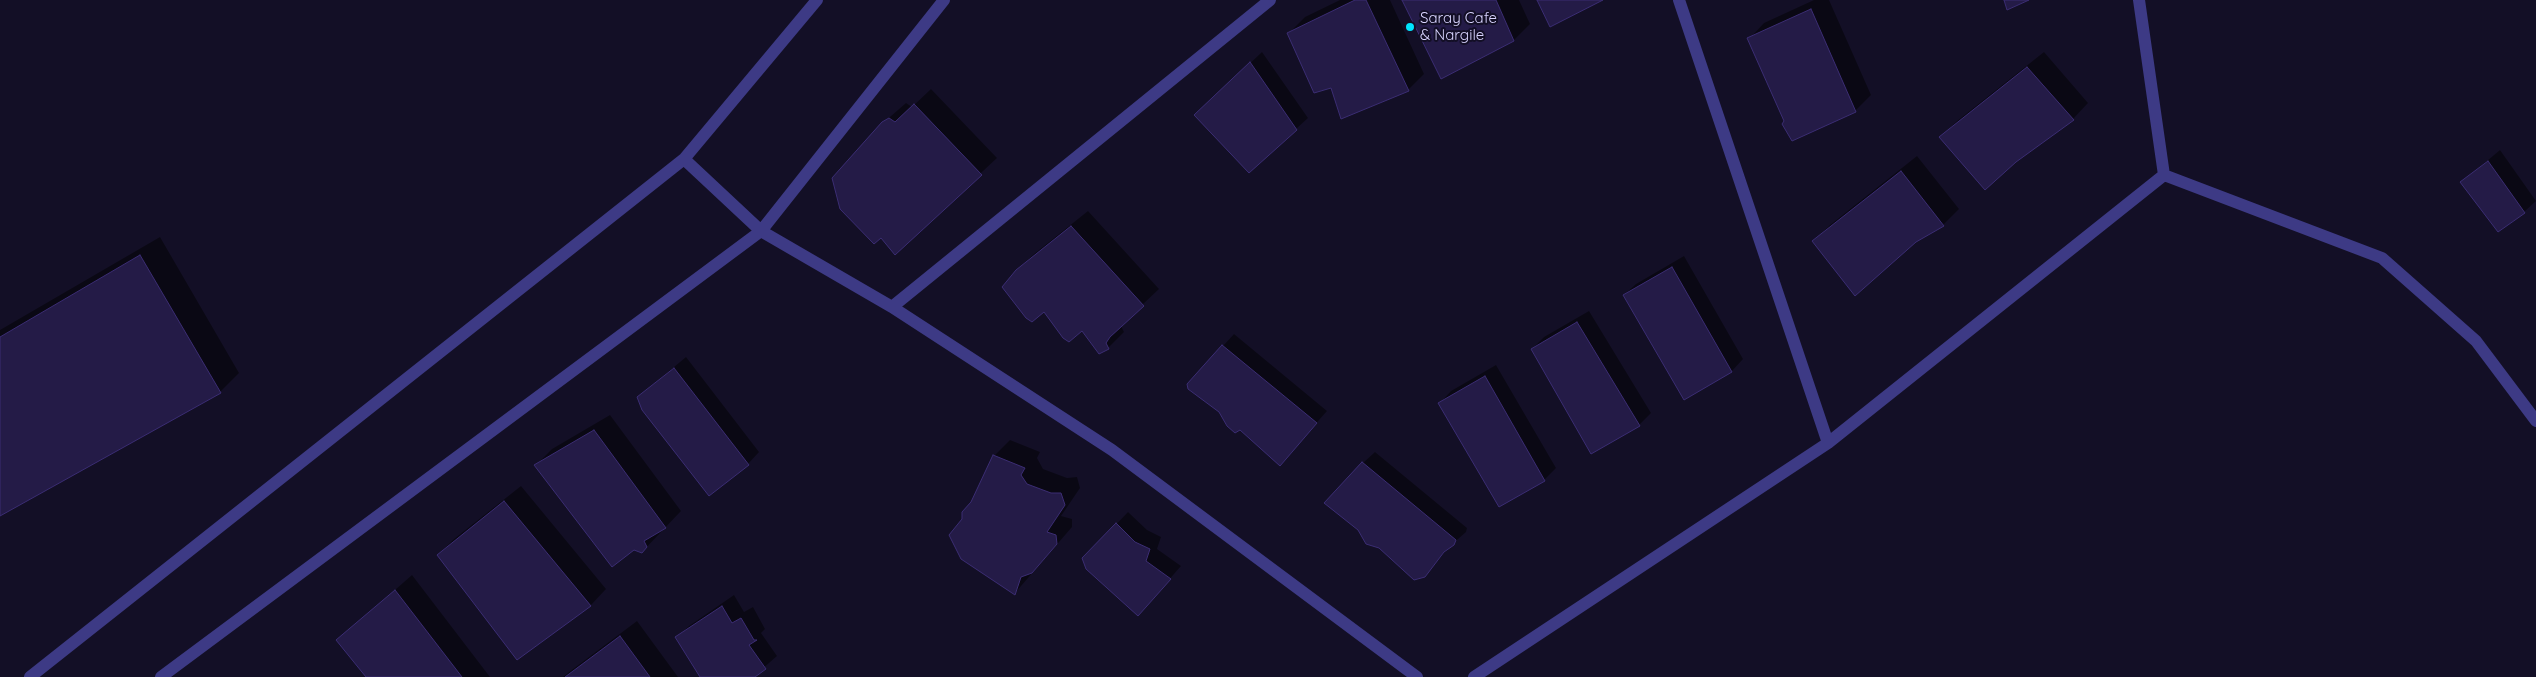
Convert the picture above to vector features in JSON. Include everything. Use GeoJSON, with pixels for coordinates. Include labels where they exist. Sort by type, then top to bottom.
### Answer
{"type":"FeatureCollection","features":[{"type":"Feature","properties":{"kind":"street"},"geometry":{"type":"LineString","coordinates":[[30,677],[684,159],[817,0]]}},
{"type":"Feature","properties":{"kind":"street"},"geometry":{"type":"LineString","coordinates":[[161,677],[761,231],[944,0]]}},
{"type":"Feature","properties":{"kind":"street"},"geometry":{"type":"LineString","coordinates":[[892,307],[1270,0]]}},
{"type":"Feature","properties":{"kind":"street"},"geometry":{"type":"LineString","coordinates":[[1679,0],[1828,443]]}},
{"type":"Feature","properties":{"kind":"street"},"geometry":{"type":"LineString","coordinates":[[2140,0],[2164,175]]}},
{"type":"Feature","properties":{"kind":"street"},"geometry":{"type":"LineString","coordinates":[[684,159],[761,231],[892,307],[1112,450],[1418,677]]}},
{"type":"Feature","properties":{"kind":"street"},"geometry":{"type":"LineString","coordinates":[[1474,677],[1828,443],[2164,175]]}},
{"type":"Feature","properties":{"kind":"street"},"geometry":{"type":"LineString","coordinates":[[2164,175],[2382,258],[2476,341],[2536,421]]}},
{"type":"Feature","properties":{"kind":"building"},"geometry":{"type":"Polygon","coordinates":[[[1355,0],[1366,0],[1409,91],[1341,119],[1331,88],[1314,93],[1287,33],[1355,0]]]}},
{"type":"Feature","properties":{"kind":"building"},"geometry":{"type":"Polygon","coordinates":[[[1402,0],[1496,0],[1514,41],[1441,79],[1402,0]]]}},
{"type":"Feature","properties":{"kind":"building"},"geometry":{"type":"Polygon","coordinates":[[[1537,0],[1603,0],[1550,27],[1537,0]]]}},
{"type":"Feature","properties":{"kind":"building"},"geometry":{"type":"Polygon","coordinates":[[[2004,0],[2029,0],[2007,10],[2004,0]]]}},
{"type":"Feature","properties":{"kind":"building"},"geometry":{"type":"Polygon","coordinates":[[[1811,9],[1856,112],[1792,141],[1782,124],[1784,121],[1747,38],[1811,9]]]}},
{"type":"Feature","properties":{"kind":"building"},"geometry":{"type":"Polygon","coordinates":[[[1250,62],[1297,130],[1249,173],[1194,115],[1250,62]]]}},
{"type":"Feature","properties":{"kind":"building"},"geometry":{"type":"Polygon","coordinates":[[[2027,67],[2074,120],[2016,162],[1985,190],[1939,137],[2027,67]]]}},
{"type":"Feature","properties":{"kind":"building"},"geometry":{"type":"Polygon","coordinates":[[[914,104],[982,175],[895,255],[881,238],[874,244],[840,209],[832,178],[882,122],[889,118],[895,122],[914,104]]]}},
{"type":"Feature","properties":{"kind":"building"},"geometry":{"type":"Polygon","coordinates":[[[2488,161],[2525,213],[2498,232],[2460,182],[2488,161]]]}},
{"type":"Feature","properties":{"kind":"building"},"geometry":{"type":"Polygon","coordinates":[[[1901,171],[1944,226],[1916,242],[1855,296],[1812,241],[1901,171]]]}},
{"type":"Feature","properties":{"kind":"building"},"geometry":{"type":"Polygon","coordinates":[[[1071,226],[1144,306],[1110,337],[1106,343],[1109,349],[1099,354],[1082,331],[1069,342],[1063,338],[1044,312],[1032,322],[1026,318],[1002,287],[1016,270],[1071,226]]]}},
{"type":"Feature","properties":{"kind":"building"},"geometry":{"type":"Polygon","coordinates":[[[140,255],[221,393],[0,516],[0,337],[140,255]]]}},
{"type":"Feature","properties":{"kind":"building"},"geometry":{"type":"Polygon","coordinates":[[[1672,267],[1732,372],[1684,400],[1623,295],[1672,267]]]}},
{"type":"Feature","properties":{"kind":"building"},"geometry":{"type":"Polygon","coordinates":[[[1577,322],[1640,426],[1591,454],[1531,349],[1577,322]]]}},
{"type":"Feature","properties":{"kind":"building"},"geometry":{"type":"Polygon","coordinates":[[[1222,345],[1317,423],[1280,466],[1240,430],[1235,433],[1227,426],[1219,412],[1188,389],[1187,384],[1222,345]]]}},
{"type":"Feature","properties":{"kind":"building"},"geometry":{"type":"Polygon","coordinates":[[[674,368],[749,465],[709,496],[642,410],[637,397],[674,368]]]}},
{"type":"Feature","properties":{"kind":"building"},"geometry":{"type":"Polygon","coordinates":[[[1485,376],[1545,481],[1499,507],[1438,403],[1485,376]]]}},
{"type":"Feature","properties":{"kind":"building"},"geometry":{"type":"Polygon","coordinates":[[[594,430],[666,528],[644,541],[647,547],[642,553],[634,550],[612,567],[534,465],[594,430]]]}},
{"type":"Feature","properties":{"kind":"building"},"geometry":{"type":"Polygon","coordinates":[[[993,455],[1025,468],[1021,475],[1027,484],[1051,493],[1061,493],[1065,505],[1047,532],[1056,535],[1057,544],[1032,573],[1021,577],[1015,595],[961,559],[949,535],[962,519],[962,512],[971,502],[993,455]]]}},
{"type":"Feature","properties":{"kind":"building"},"geometry":{"type":"Polygon","coordinates":[[[1362,462],[1456,540],[1454,545],[1444,552],[1425,577],[1414,580],[1379,548],[1366,544],[1358,530],[1324,503],[1362,462]]]}},
{"type":"Feature","properties":{"kind":"building"},"geometry":{"type":"Polygon","coordinates":[[[504,501],[591,606],[517,660],[437,555],[504,501]]]}},
{"type":"Feature","properties":{"kind":"building"},"geometry":{"type":"Polygon","coordinates":[[[1116,523],[1135,542],[1150,549],[1146,561],[1171,579],[1138,616],[1086,569],[1082,558],[1116,523]]]}},
{"type":"Feature","properties":{"kind":"building"},"geometry":{"type":"Polygon","coordinates":[[[395,590],[462,677],[366,677],[336,640],[395,590]]]}},
{"type":"Feature","properties":{"kind":"building"},"geometry":{"type":"Polygon","coordinates":[[[722,606],[732,623],[741,618],[754,640],[757,640],[749,645],[766,669],[755,677],[700,677],[675,637],[722,606]]]}},
{"type":"Feature","properties":{"kind":"building"},"geometry":{"type":"Polygon","coordinates":[[[620,636],[650,677],[565,677],[620,636]]]}},
{"type":"Feature","properties":{"kind":"place","name":"Saray Cafe & Nargile"},"geometry":{"type":"Point","coordinates":[1410,27]}}]}
